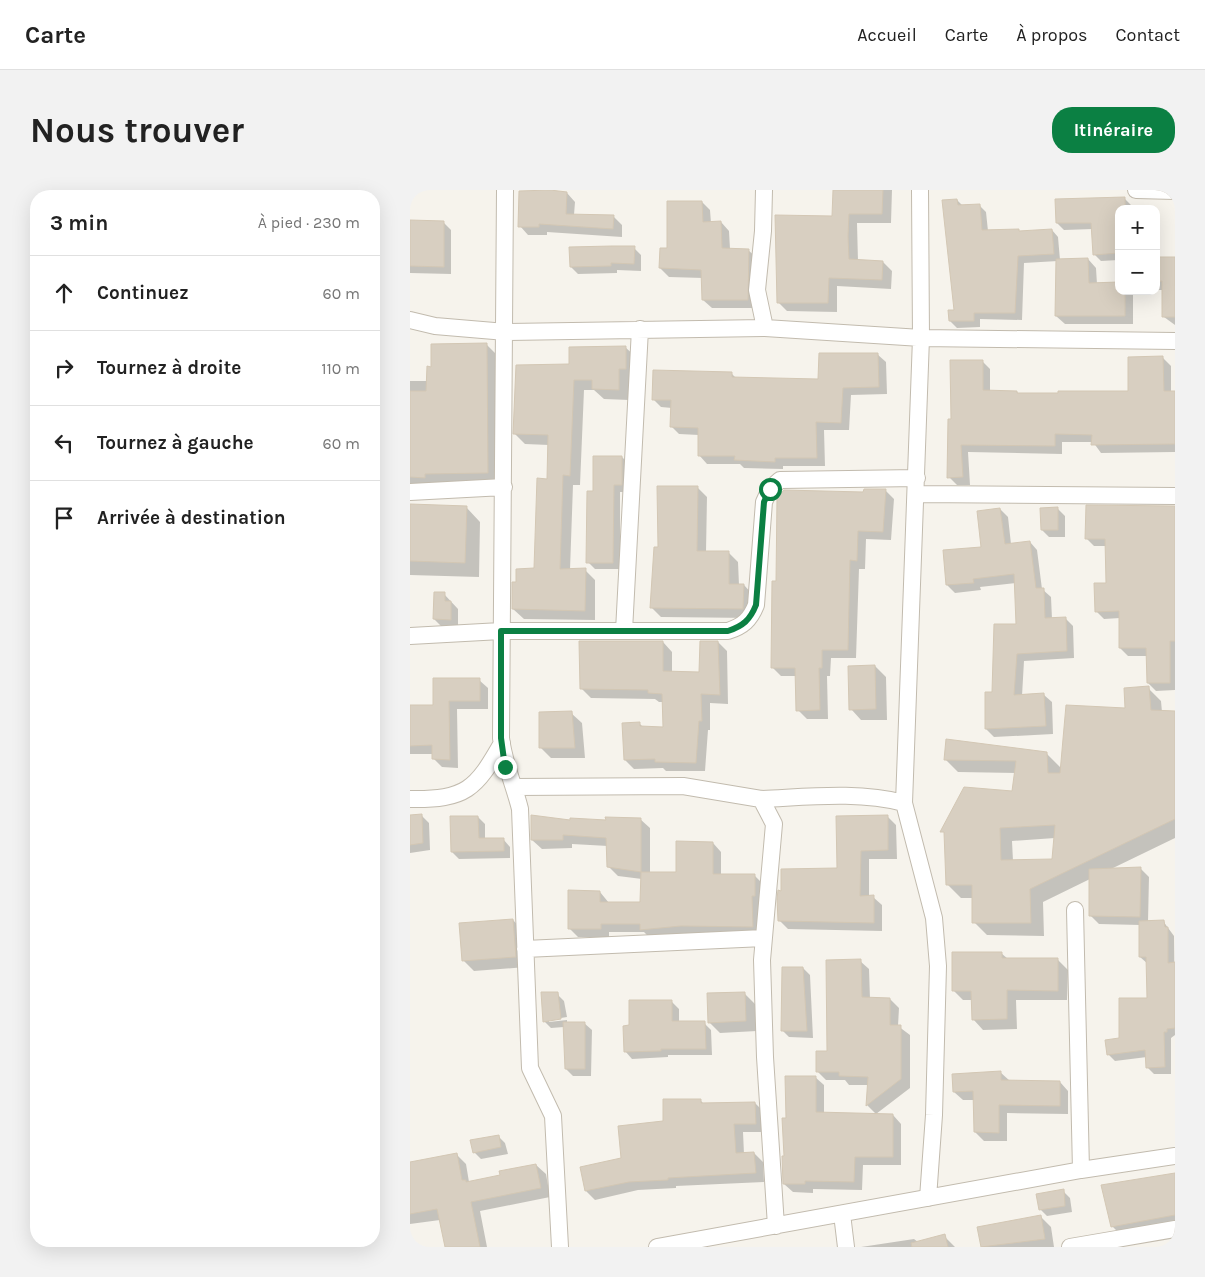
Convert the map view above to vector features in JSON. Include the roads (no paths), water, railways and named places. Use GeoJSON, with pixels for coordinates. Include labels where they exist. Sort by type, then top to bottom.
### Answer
{"type":"FeatureCollection","features":[{"type":"Feature","properties":{"kind":"street"},"geometry":{"type":"LineString","coordinates":[[505,190],[506,332],[501,631],[502,742],[505,767],[514,786],[520,809],[530,1068],[553,1116],[560,1247]]}},
{"type":"Feature","properties":{"kind":"street"},"geometry":{"type":"LineString","coordinates":[[764,190],[763,231],[757,290],[765,328]]}},
{"type":"Feature","properties":{"kind":"street"},"geometry":{"type":"LineString","coordinates":[[920,190],[921,338],[904,803],[934,918],[938,966],[934,1115],[928,1198]]}},
{"type":"Feature","properties":{"kind":"street"},"geometry":{"type":"LineString","coordinates":[[1136,190],[1175,191]]}},
{"type":"Feature","properties":{"kind":"street"},"geometry":{"type":"LineString","coordinates":[[410,320],[435,326],[506,332],[765,328],[921,338],[1174,342]]}},
{"type":"Feature","properties":{"kind":"street"},"geometry":{"type":"LineString","coordinates":[[624,631],[640,329]]}},
{"type":"Feature","properties":{"kind":"street"},"geometry":{"type":"LineString","coordinates":[[410,636],[501,631],[728,631],[740,627],[751,617],[756,605],[764,502],[770,489],[780,480],[1175,496]]}},
{"type":"Feature","properties":{"kind":"street"},"geometry":{"type":"LineString","coordinates":[[410,492],[504,487]]}},
{"type":"Feature","properties":{"kind":"street"},"geometry":{"type":"LineString","coordinates":[[410,798],[453,796],[470,788],[483,776],[502,742]]}},
{"type":"Feature","properties":{"kind":"street"},"geometry":{"type":"LineString","coordinates":[[514,786],[683,786],[761,800],[812,796],[882,797],[904,803]]}},
{"type":"Feature","properties":{"kind":"street"},"geometry":{"type":"LineString","coordinates":[[761,800],[774,824],[762,960],[765,1057],[776,1226]]}},
{"type":"Feature","properties":{"kind":"street"},"geometry":{"type":"LineString","coordinates":[[1075,910],[1081,1170]]}},
{"type":"Feature","properties":{"kind":"street"},"geometry":{"type":"LineString","coordinates":[[525,949],[764,938]]}},
{"type":"Feature","properties":{"kind":"street"},"geometry":{"type":"LineString","coordinates":[[657,1247],[1081,1170],[1175,1156]]}},
{"type":"Feature","properties":{"kind":"street"},"geometry":{"type":"LineString","coordinates":[[842,1214],[846,1247]]}},
{"type":"Feature","properties":{"kind":"street"},"geometry":{"type":"LineString","coordinates":[[1070,1247],[1175,1229]]}}]}
